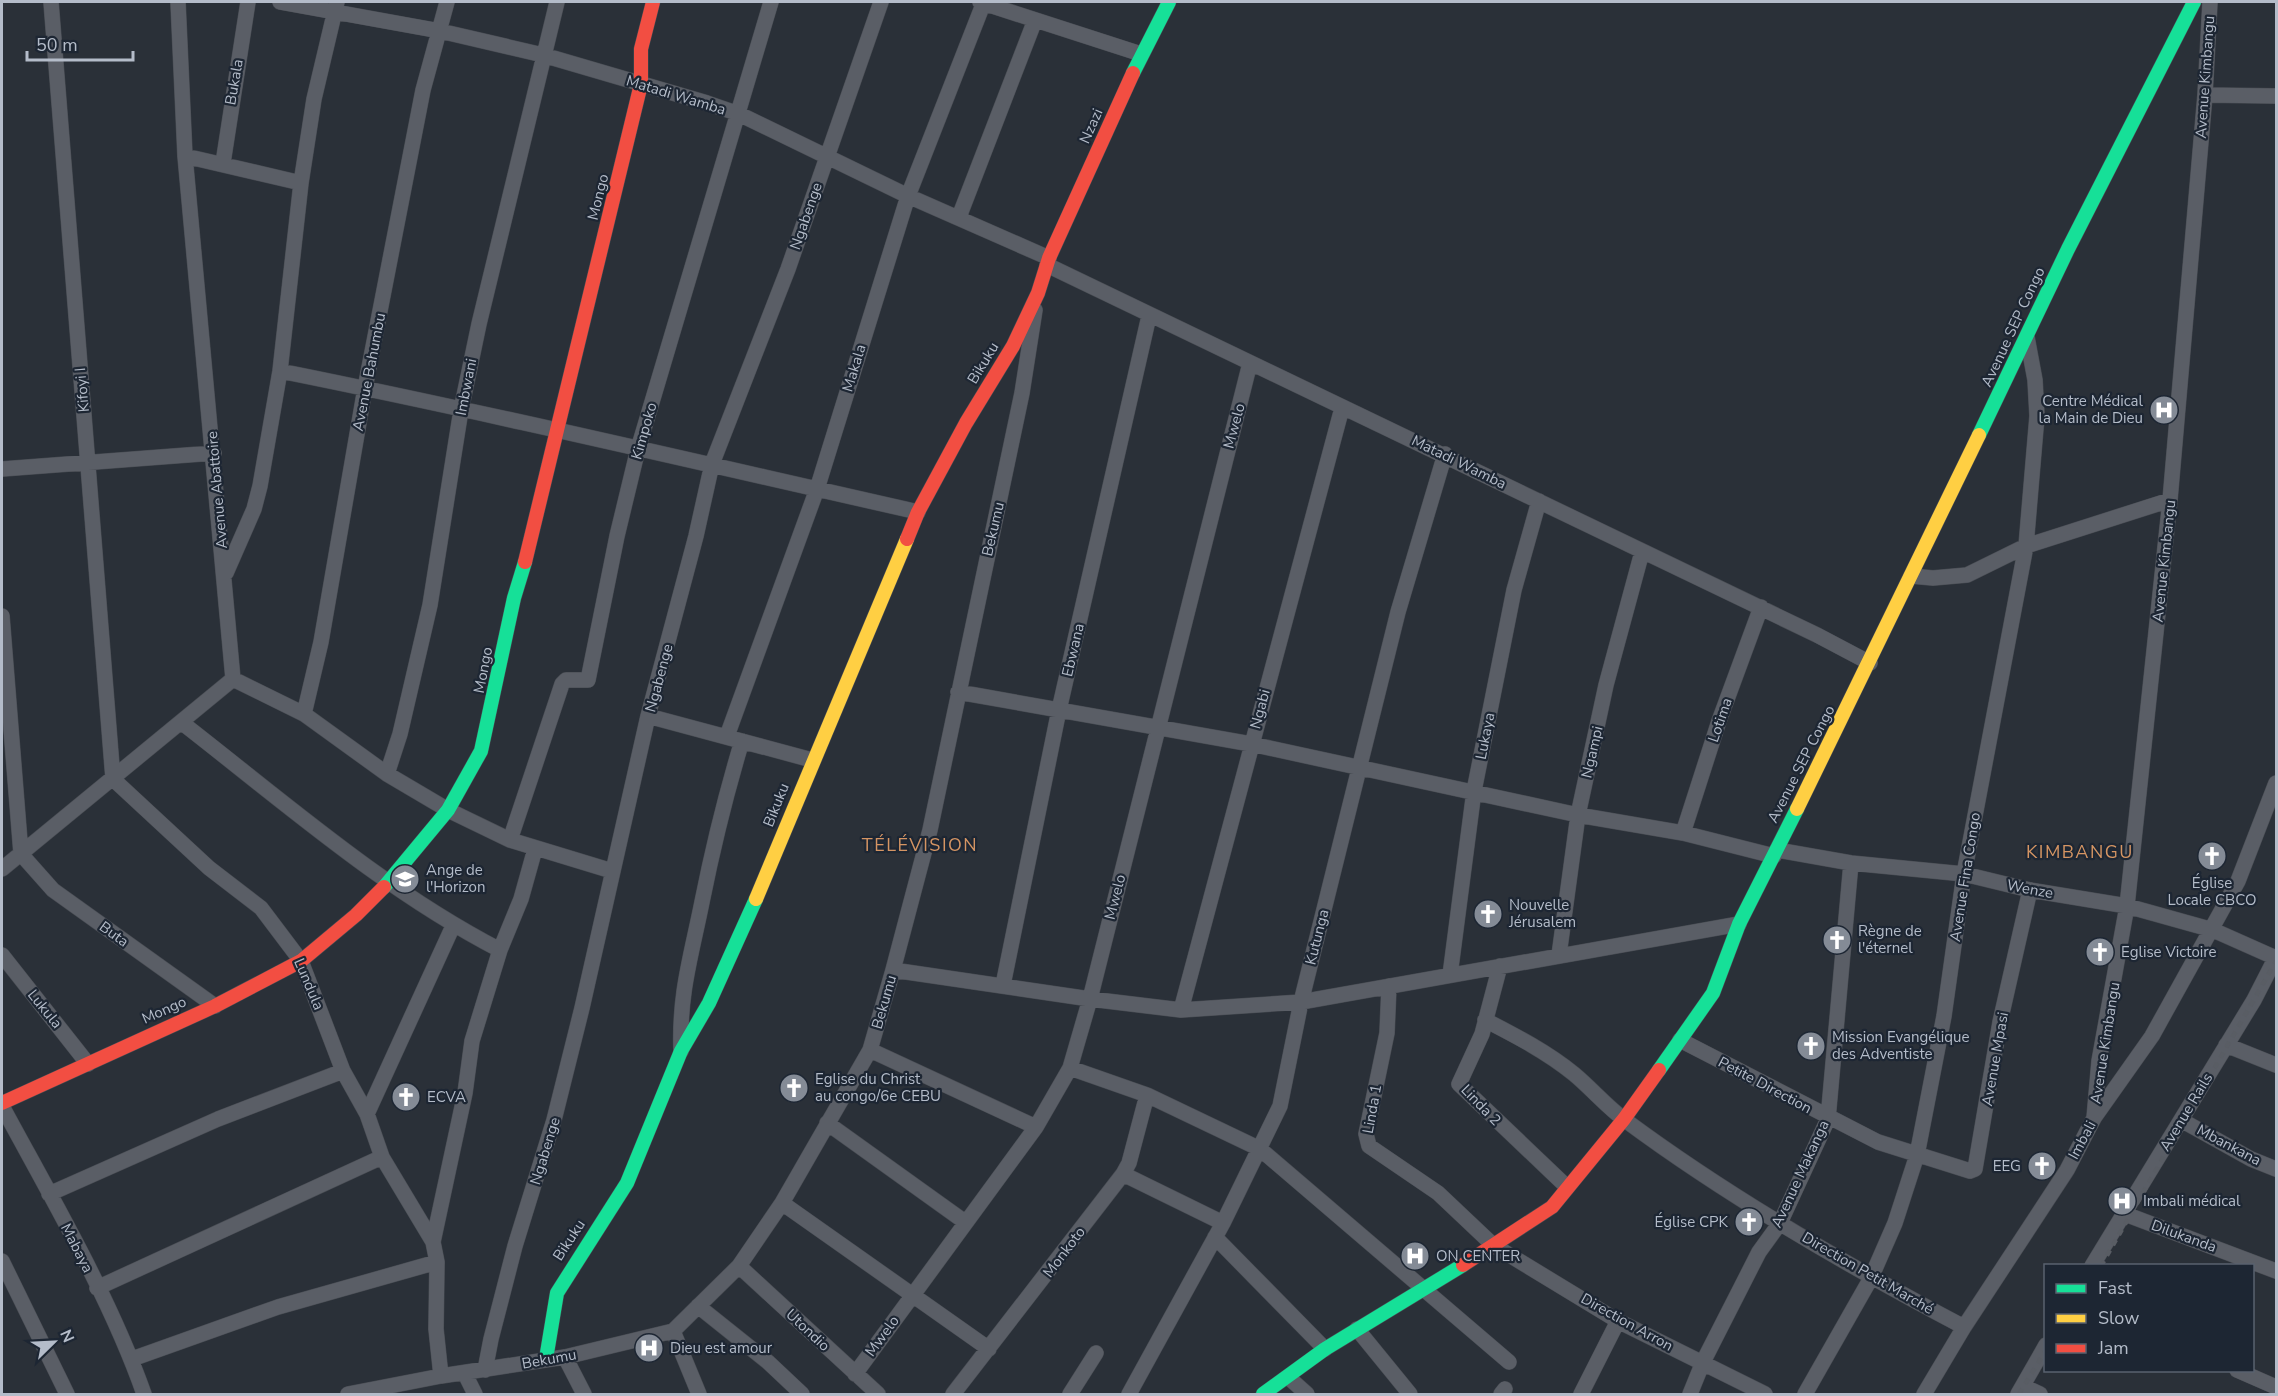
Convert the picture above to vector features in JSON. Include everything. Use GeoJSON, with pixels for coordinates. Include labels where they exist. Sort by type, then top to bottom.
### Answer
{"type":"FeatureCollection","features":[{"type":"Feature","properties":{"kind":"street","name":"Kifoyi I"},"geometry":{"type":"LineString","coordinates":[[51,2],[113,779]]}},
{"type":"Feature","properties":{"kind":"street","name":"Avenue Abattoire"},"geometry":{"type":"LineString","coordinates":[[178,2],[185,156],[233,679]]}},
{"type":"Feature","properties":{"kind":"street","name":"Bukala"},"geometry":{"type":"LineString","coordinates":[[223,163],[248,2]]}},
{"type":"Feature","properties":{"kind":"street","name":"Matadi Wamba"},"geometry":{"type":"LineString","coordinates":[[280,2],[337,7],[543,55],[739,114],[909,196],[959,217],[1048,261],[1149,316],[1342,408],[1445,454],[1642,552],[1761,607],[1870,663]]}},
{"type":"Feature","properties":{"kind":"street","name":"Avenue Bahumbu"},"geometry":{"type":"LineString","coordinates":[[304,714],[321,642],[365,388],[423,90],[447,2]]}},
{"type":"Feature","properties":{"kind":"street","name":"Imbwani"},"geometry":{"type":"LineString","coordinates":[[387,774],[400,734],[430,605],[461,410],[557,2]]}},
{"type":"Feature","properties":{"kind":"street","name":"Mongo"},"geometry":{"type":"LineString","coordinates":[[2,1104],[215,1006],[301,961],[356,915],[388,883],[448,810],[486,738],[514,598],[531,541],[641,84],[641,49],[653,2]]}},
{"type":"Feature","properties":{"kind":"street","name":"Kimpoko"},"geometry":{"type":"LineString","coordinates":[[510,840],[562,684],[566,680],[588,680],[617,536],[638,448],[771,2]]}},
{"type":"Feature","properties":{"kind":"street","name":"Ngabenge"},"geometry":{"type":"LineString","coordinates":[[486,1370],[491,1339],[515,1246],[554,1120],[648,716],[696,536],[712,464],[784,279],[881,2]]}},
{"type":"Feature","properties":{"kind":"street"},"geometry":{"type":"LineString","coordinates":[[982,2],[1141,54]]}},
{"type":"Feature","properties":{"kind":"street","name":"Makala"},"geometry":{"type":"LineString","coordinates":[[727,736],[817,489],[909,196],[982,2]]}},
{"type":"Feature","properties":{"kind":"street","name":"Nzazi"},"geometry":{"type":"LineString","coordinates":[[1048,261],[1141,54],[1169,2]]}},
{"type":"Feature","properties":{"kind":"street","name":"Avenue SEP Congo"},"geometry":{"type":"LineString","coordinates":[[1263,1395],[1325,1349],[1425,1290],[1551,1207],[1623,1119],[1717,987],[1739,924],[1870,663],[2068,249],[2194,2]]}},
{"type":"Feature","properties":{"kind":"street","name":"Avenue Kimbangu"},"geometry":{"type":"LineString","coordinates":[[2094,1118],[2099,1060],[2127,906],[2170,500],[2205,95],[2210,2]]}},
{"type":"Feature","properties":{"kind":"street"},"geometry":{"type":"LineString","coordinates":[[225,574],[254,509],[280,371],[301,183],[314,99],[337,7]]}},
{"type":"Feature","properties":{"kind":"street"},"geometry":{"type":"LineString","coordinates":[[959,217],[1035,20]]}},
{"type":"Feature","properties":{"kind":"street"},"geometry":{"type":"LineString","coordinates":[[2205,95],[2277,96]]}},
{"type":"Feature","properties":{"kind":"street"},"geometry":{"type":"LineString","coordinates":[[185,156],[301,183]]}},
{"type":"Feature","properties":{"kind":"street","name":"Bikuku"},"geometry":{"type":"LineString","coordinates":[[546,1359],[557,1293],[627,1183],[681,1051],[709,1003],[734,952],[812,760],[918,512],[966,423],[1013,346],[1038,293],[1048,261]]}},
{"type":"Feature","properties":{"kind":"street","name":"Bekumu"},"geometry":{"type":"LineString","coordinates":[[348,1395],[370,1393],[441,1376],[565,1358],[673,1331],[739,1266],[782,1203],[870,1050],[893,970],[930,830],[1022,393],[1038,293]]}},
{"type":"Feature","properties":{"kind":"street","name":"Ebwana"},"geometry":{"type":"LineString","coordinates":[[1004,985],[1059,710],[1149,316]]}},
{"type":"Feature","properties":{"kind":"street","name":"Avenue Fina Congo"},"geometry":{"type":"LineString","coordinates":[[1805,1395],[1871,1278],[1898,1214],[1917,1155],[1944,1016],[1964,874],[2026,546],[2037,416],[2035,380],[2027,337]]}},
{"type":"Feature","properties":{"kind":"street","name":"Mwelo"},"geometry":{"type":"LineString","coordinates":[[855,1374],[1036,1127],[1070,1068],[1090,999],[1156,729],[1250,363]]}},
{"type":"Feature","properties":{"kind":"street"},"geometry":{"type":"LineString","coordinates":[[280,371],[712,464],[918,512]]}},
{"type":"Feature","properties":{"kind":"street","name":"Ngabi"},"geometry":{"type":"LineString","coordinates":[[1181,1010],[1342,408]]}},
{"type":"Feature","properties":{"kind":"street"},"geometry":{"type":"LineString","coordinates":[[2,469],[214,453]]}},
{"type":"Feature","properties":{"kind":"street","name":"Kutunga"},"geometry":{"type":"LineString","coordinates":[[1129,1395],[1223,1223],[1280,1106],[1301,1002],[1359,766],[1398,612],[1445,454]]}},
{"type":"Feature","properties":{"kind":"street"},"geometry":{"type":"LineString","coordinates":[[1911,576],[1933,578],[1967,575],[2026,546],[2170,500]]}},
{"type":"Feature","properties":{"kind":"street","name":"Lukaya"},"geometry":{"type":"LineString","coordinates":[[1450,975],[1474,791],[1514,590],[1539,501]]}},
{"type":"Feature","properties":{"kind":"street","name":"Ngampi"},"geometry":{"type":"LineString","coordinates":[[1559,955],[1578,815],[1606,685],[1642,552]]}},
{"type":"Feature","properties":{"kind":"street","name":"Lotima"},"geometry":{"type":"LineString","coordinates":[[1683,833],[1719,721],[1761,607]]}},
{"type":"Feature","properties":{"kind":"street"},"geometry":{"type":"LineString","coordinates":[[2,616],[21,854]]}},
{"type":"Feature","properties":{"kind":"street"},"geometry":{"type":"LineString","coordinates":[[2,869],[233,679],[304,714],[387,774],[448,810],[510,840],[612,871]]}},
{"type":"Feature","properties":{"kind":"street","name":"Wenze"},"geometry":{"type":"LineString","coordinates":[[958,692],[1156,729],[1251,744],[1578,815],[1683,833],[1775,853],[1964,874],[2030,890],[2127,906],[2213,930],[2276,958]]}},
{"type":"Feature","properties":{"kind":"street"},"geometry":{"type":"LineString","coordinates":[[648,716],[812,760]]}},
{"type":"Feature","properties":{"kind":"street"},"geometry":{"type":"LineString","coordinates":[[181,722],[388,883],[453,926],[500,950]]}},
{"type":"Feature","properties":{"kind":"street"},"geometry":{"type":"LineString","coordinates":[[681,1051],[680,1012],[685,973],[722,807],[742,741]]}},
{"type":"Feature","properties":{"kind":"street","name":"Lundula"},"geometry":{"type":"LineString","coordinates":[[113,779],[209,868],[261,908],[301,961],[343,1071],[367,1114],[382,1157],[433,1242]]}},
{"type":"Feature","properties":{"kind":"street","name":"Imbali"},"geometry":{"type":"LineString","coordinates":[[1924,1395],[1964,1327],[2067,1170],[2094,1118],[2152,1036],[2213,930],[2244,867],[2277,783]]}},
{"type":"Feature","properties":{"kind":"street"},"geometry":{"type":"LineString","coordinates":[[441,1376],[436,1329],[437,1262],[433,1242],[465,1093],[472,1041],[500,950],[521,898],[535,849]]}},
{"type":"Feature","properties":{"kind":"street","name":"Buta"},"geometry":{"type":"LineString","coordinates":[[21,854],[53,890],[215,1006]]}},
{"type":"Feature","properties":{"kind":"street","name":"Avenue Makanga"},"geometry":{"type":"LineString","coordinates":[[1690,1395],[1703,1362],[1759,1252],[1780,1224],[1828,1119],[1851,863]]}},
{"type":"Feature","properties":{"kind":"street","name":"Avenue Mpasi"},"geometry":{"type":"LineString","coordinates":[[1917,1155],[1970,1171],[1977,1165],[2000,1022],[2030,890]]}},
{"type":"Feature","properties":{"kind":"street"},"geometry":{"type":"LineString","coordinates":[[893,970],[1181,1010],[1301,1002],[1739,924]]}},
{"type":"Feature","properties":{"kind":"street"},"geometry":{"type":"LineString","coordinates":[[367,1114],[453,926]]}},
{"type":"Feature","properties":{"kind":"street","name":"Lukula"},"geometry":{"type":"LineString","coordinates":[[2,954],[88,1064]]}},
{"type":"Feature","properties":{"kind":"street","name":"Avenue Rails"},"geometry":{"type":"LineString","coordinates":[[2093,1264],[2276,958]]}},
{"type":"Feature","properties":{"kind":"street","name":"Linda 2"},"geometry":{"type":"LineString","coordinates":[[1500,966],[1482,1034],[1459,1084],[1567,1187]]}},
{"type":"Feature","properties":{"kind":"street","name":"Linda 1"},"geometry":{"type":"LineString","coordinates":[[1389,986],[1387,1033],[1366,1141],[1369,1146],[1438,1193],[1493,1245]]}},
{"type":"Feature","properties":{"kind":"street","name":"Direction Petit Marché"},"geometry":{"type":"LineString","coordinates":[[1485,1020],[1545,1053],[1573,1073],[1623,1119],[1780,1224],[1871,1278],[1964,1327]]}},
{"type":"Feature","properties":{"kind":"street","name":"Petite Direction"},"geometry":{"type":"LineString","coordinates":[[1680,1040],[1828,1119],[1878,1143],[1917,1155]]}},
{"type":"Feature","properties":{"kind":"street"},"geometry":{"type":"LineString","coordinates":[[2226,1045],[2277,1065]]}},
{"type":"Feature","properties":{"kind":"street"},"geometry":{"type":"LineString","coordinates":[[870,1050],[1036,1127]]}},
{"type":"Feature","properties":{"kind":"street"},"geometry":{"type":"LineString","coordinates":[[1070,1068],[1147,1095],[1260,1149],[1395,1267],[1509,1362]]}},
{"type":"Feature","properties":{"kind":"street"},"geometry":{"type":"LineString","coordinates":[[49,1194],[218,1119],[343,1071]]}},
{"type":"Feature","properties":{"kind":"street","name":"Monkoto"},"geometry":{"type":"LineString","coordinates":[[952,1395],[1123,1174],[1129,1163],[1147,1095]]}},
{"type":"Feature","properties":{"kind":"street","name":"Mabaya"},"geometry":{"type":"LineString","coordinates":[[2,1104],[132,1359],[144,1395]]}},
{"type":"Feature","properties":{"kind":"street","name":"Mbankana"},"geometry":{"type":"LineString","coordinates":[[2181,1120],[2277,1169]]}},
{"type":"Feature","properties":{"kind":"street"},"geometry":{"type":"LineString","coordinates":[[827,1123],[965,1222]]}},
{"type":"Feature","properties":{"kind":"street"},"geometry":{"type":"LineString","coordinates":[[97,1288],[382,1157]]}},
{"type":"Feature","properties":{"kind":"street"},"geometry":{"type":"LineString","coordinates":[[1123,1174],[1223,1223]]}},
{"type":"Feature","properties":{"kind":"street"},"geometry":{"type":"LineString","coordinates":[[782,1203],[989,1349]]}},
{"type":"Feature","properties":{"kind":"street","name":"Dilukanda"},"geometry":{"type":"LineString","coordinates":[[2125,1214],[2277,1271]]}},
{"type":"Feature","properties":{"kind":"street"},"geometry":{"type":"LineString","coordinates":[[1215,1237],[1325,1349]]}},
{"type":"Feature","properties":{"kind":"street","name":"Direction Arron"},"geometry":{"type":"LineString","coordinates":[[1493,1245],[1618,1320],[1764,1395]]}},
{"type":"Feature","properties":{"kind":"street"},"geometry":{"type":"LineString","coordinates":[[2,1261],[67,1395]]}},
{"type":"Feature","properties":{"kind":"street"},"geometry":{"type":"LineString","coordinates":[[132,1359],[278,1308],[437,1262]]}},
{"type":"Feature","properties":{"kind":"street","name":"Utondio"},"geometry":{"type":"LineString","coordinates":[[739,1266],[878,1395]]}},
{"type":"Feature","properties":{"kind":"street"},"geometry":{"type":"LineString","coordinates":[[698,1306],[768,1362],[802,1395]]}},
{"type":"Feature","properties":{"kind":"street"},"geometry":{"type":"LineString","coordinates":[[1581,1395],[1618,1320]]}},
{"type":"Feature","properties":{"kind":"street"},"geometry":{"type":"LineString","coordinates":[[1357,1329],[1410,1395]]}},
{"type":"Feature","properties":{"kind":"street"},"geometry":{"type":"LineString","coordinates":[[673,1331],[699,1395]]}},
{"type":"Feature","properties":{"kind":"street"},"geometry":{"type":"LineString","coordinates":[[2040,1395],[2020,1390],[2044,1348]]}},
{"type":"Feature","properties":{"kind":"street"},"geometry":{"type":"LineString","coordinates":[[1070,1395],[1096,1353]]}},
{"type":"Feature","properties":{"kind":"street"},"geometry":{"type":"LineString","coordinates":[[565,1358],[584,1395]]}},
{"type":"Feature","properties":{"kind":"street"},"geometry":{"type":"LineString","coordinates":[[2240,1372],[2277,1387]]}},
{"type":"Feature","properties":{"kind":"street"},"geometry":{"type":"LineString","coordinates":[[465,1374],[475,1395]]}},
{"type":"Feature","properties":{"kind":"street"},"geometry":{"type":"LineString","coordinates":[[1288,1377],[1306,1395]]}},
{"type":"Feature","properties":{"kind":"railway"},"geometry":{"type":"LineString","coordinates":[[2102,1264],[2276,961]]}},
{"type":"Feature","properties":{"kind":"railway"},"geometry":{"type":"LineString","coordinates":[[2019,1394],[2044,1353]]}},
{"type":"Feature","properties":{"kind":"traffic: fast"},"geometry":{"type":"LineString","coordinates":[[1133,73],[1169,2]]}},
{"type":"Feature","properties":{"kind":"traffic: fast"},"geometry":{"type":"LineString","coordinates":[[1979,435],[2068,249],[2194,2]]}},
{"type":"Feature","properties":{"kind":"traffic: fast"},"geometry":{"type":"LineString","coordinates":[[384,887],[448,810],[481,751],[514,598],[525,562]]}},
{"type":"Feature","properties":{"kind":"traffic: fast"},"geometry":{"type":"LineString","coordinates":[[1659,1070],[1713,993],[1739,924],[1797,809]]}},
{"type":"Feature","properties":{"kind":"traffic: fast"},"geometry":{"type":"LineString","coordinates":[[546,1359],[557,1293],[627,1183],[681,1051],[709,1003],[756,899]]}},
{"type":"Feature","properties":{"kind":"traffic: fast"},"geometry":{"type":"LineString","coordinates":[[1263,1394],[1325,1349],[1463,1265]]}},
{"type":"Feature","properties":{"kind":"traffic: slow"},"geometry":{"type":"LineString","coordinates":[[1797,809],[1979,435]]}},
{"type":"Feature","properties":{"kind":"traffic: slow"},"geometry":{"type":"LineString","coordinates":[[756,899],[907,539]]}},
{"type":"Feature","properties":{"kind":"traffic: jam"},"geometry":{"type":"LineString","coordinates":[[525,562],[641,84],[641,49],[653,2]]}},
{"type":"Feature","properties":{"kind":"traffic: jam"},"geometry":{"type":"LineString","coordinates":[[907,539],[918,512],[966,423],[1013,346],[1038,293],[1049,258],[1133,73]]}},
{"type":"Feature","properties":{"kind":"traffic: jam"},"geometry":{"type":"LineString","coordinates":[[2,1103],[215,1006],[301,961],[356,915],[384,887]]}},
{"type":"Feature","properties":{"kind":"traffic: jam"},"geometry":{"type":"LineString","coordinates":[[1463,1265],[1552,1207],[1624,1119],[1659,1070]]}},
{"type":"Feature","properties":{"kind":"place","name":"Centre Médical la Main de Dieu"},"geometry":{"type":"Point","coordinates":[2164,410]}},
{"type":"Feature","properties":{"kind":"place","name":"Église Locale CBCO"},"geometry":{"type":"Point","coordinates":[2212,856]}},
{"type":"Feature","properties":{"kind":"place","name":"Ange de l'Horizon"},"geometry":{"type":"Point","coordinates":[405,879]}},
{"type":"Feature","properties":{"kind":"place","name":"Nouvelle Jérusalem"},"geometry":{"type":"Point","coordinates":[1488,914]}},
{"type":"Feature","properties":{"kind":"place","name":"Règne de l'éternel"},"geometry":{"type":"Point","coordinates":[1837,940]}},
{"type":"Feature","properties":{"kind":"place","name":"Eglise Victoire"},"geometry":{"type":"Point","coordinates":[2100,952]}},
{"type":"Feature","properties":{"kind":"place","name":"Mission Evangélique des Adventiste"},"geometry":{"type":"Point","coordinates":[1811,1046]}},
{"type":"Feature","properties":{"kind":"place","name":"Eglise du Christ au congo/6e CEBU"},"geometry":{"type":"Point","coordinates":[794,1088]}},
{"type":"Feature","properties":{"kind":"place","name":"ECVA"},"geometry":{"type":"Point","coordinates":[406,1097]}},
{"type":"Feature","properties":{"kind":"place","name":"EEG"},"geometry":{"type":"Point","coordinates":[2042,1166]}},
{"type":"Feature","properties":{"kind":"place","name":"Imbali médical"},"geometry":{"type":"Point","coordinates":[2122,1201]}},
{"type":"Feature","properties":{"kind":"place","name":"Église CPK"},"geometry":{"type":"Point","coordinates":[1749,1222]}},
{"type":"Feature","properties":{"kind":"place","name":"ON CENTER"},"geometry":{"type":"Point","coordinates":[1415,1256]}},
{"type":"Feature","properties":{"kind":"place","name":"Dieu est amour"},"geometry":{"type":"Point","coordinates":[649,1348]}},
{"type":"Feature","properties":{"kind":"district","name":"TÉLÉVISION"},"geometry":{"type":"Point","coordinates":[920,845]}},
{"type":"Feature","properties":{"kind":"district","name":"KIMBANGU"},"geometry":{"type":"Point","coordinates":[2080,852]}}]}
